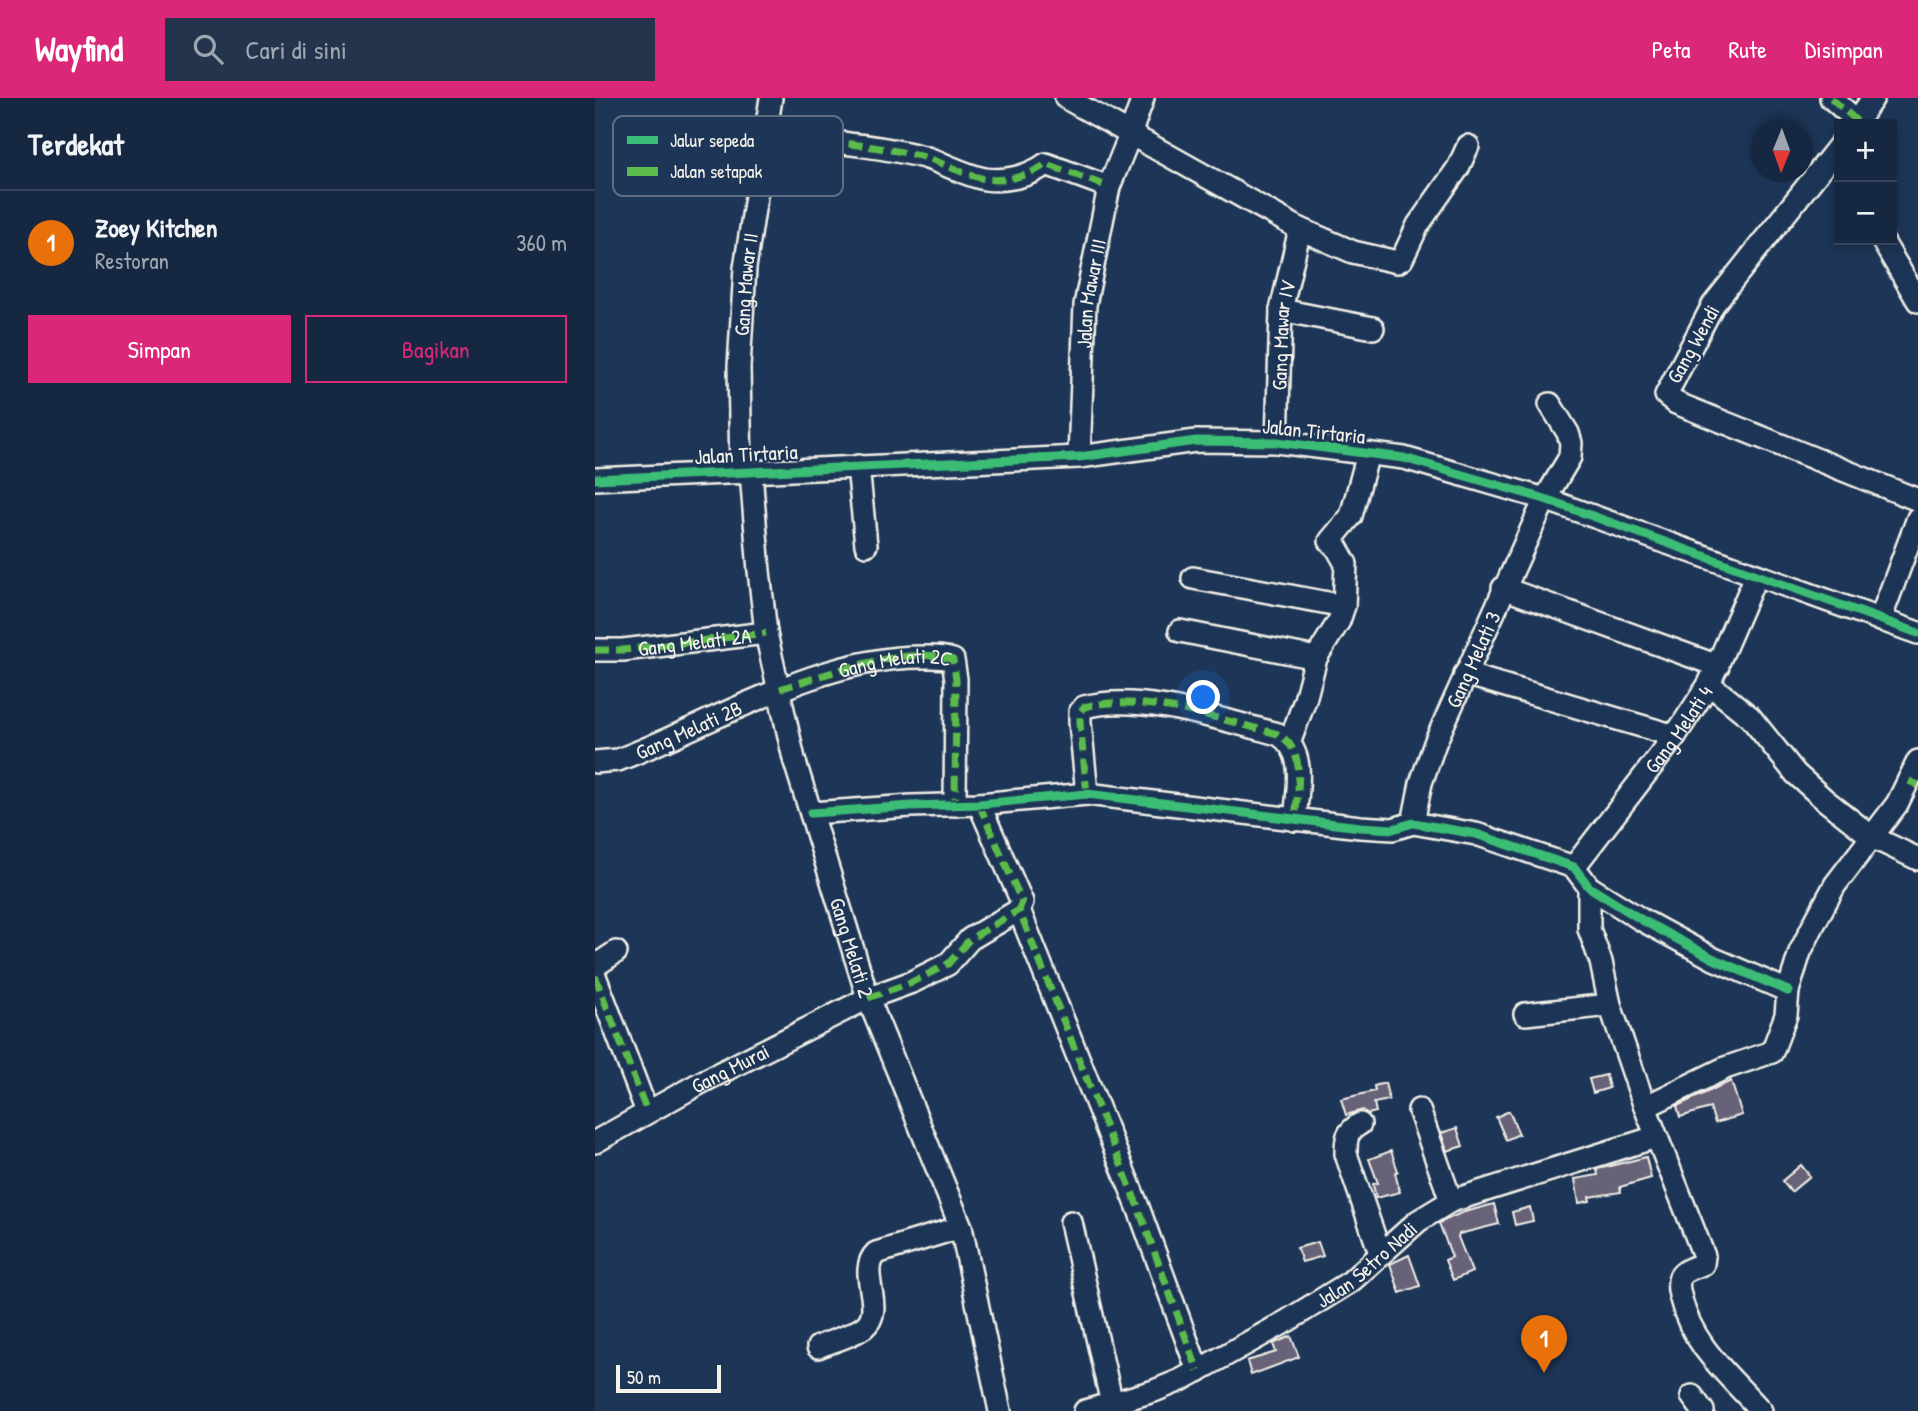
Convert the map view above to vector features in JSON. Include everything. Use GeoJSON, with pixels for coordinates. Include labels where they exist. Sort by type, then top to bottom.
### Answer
{"type":"FeatureCollection","features":[{"type":"Feature","properties":{"kind":"street","name":"Gang Mawar II"},"geometry":{"type":"LineString","coordinates":[[768,116],[771,98]]}},
{"type":"Feature","properties":{"kind":"street"},"geometry":{"type":"LineString","coordinates":[[1066,98],[1300,229],[1353,252],[1397,262],[1402,259],[1418,225],[1458,168],[1468,146]]}},
{"type":"Feature","properties":{"kind":"street","name":"Jalan Mawar III"},"geometry":{"type":"LineString","coordinates":[[1079,457],[1085,305],[1109,187],[1143,98]]}},
{"type":"Feature","properties":{"kind":"street"},"geometry":{"type":"LineString","coordinates":[[1831,98],[1852,119]]}},
{"type":"Feature","properties":{"kind":"street"},"geometry":{"type":"LineString","coordinates":[[1859,119],[1873,98]]}},
{"type":"Feature","properties":{"kind":"street"},"geometry":{"type":"LineString","coordinates":[[843,143],[876,147],[927,158],[984,179],[1033,173],[1046,164],[1109,187]]}},
{"type":"Feature","properties":{"kind":"street","name":"Gang Wendi"},"geometry":{"type":"LineString","coordinates":[[1834,163],[1713,305],[1666,394],[1676,403],[1918,500]]}},
{"type":"Feature","properties":{"kind":"street","name":"Gang Mawar II"},"geometry":{"type":"LineString","coordinates":[[746,472],[739,367],[744,281],[756,196]]}},
{"type":"Feature","properties":{"kind":"street","name":"Gang Mawar IV"},"geometry":{"type":"LineString","coordinates":[[1277,442],[1281,310],[1300,229]]}},
{"type":"Feature","properties":{"kind":"street"},"geometry":{"type":"LineString","coordinates":[[1885,245],[1918,301]]}},
{"type":"Feature","properties":{"kind":"street"},"geometry":{"type":"LineString","coordinates":[[1281,310],[1373,328]]}},
{"type":"Feature","properties":{"kind":"street","name":"Gang Melati 3"},"geometry":{"type":"LineString","coordinates":[[1413,823],[1421,783],[1435,743],[1545,499],[1570,457],[1568,433],[1550,404]]}},
{"type":"Feature","properties":{"kind":"street","name":"Jalan Tirtaria"},"geometry":{"type":"LineString","coordinates":[[595,479],[1079,457],[1196,441],[1277,442],[1404,458],[1545,499],[1918,633]]}},
{"type":"Feature","properties":{"kind":"street"},"geometry":{"type":"LineString","coordinates":[[1290,741],[1305,700],[1316,657],[1339,621],[1344,606],[1346,564],[1330,541],[1351,516],[1368,454]]}},
{"type":"Feature","properties":{"kind":"street"},"geometry":{"type":"LineString","coordinates":[[858,466],[866,545]]}},
{"type":"Feature","properties":{"kind":"street","name":"Gang Melati 2"},"geometry":{"type":"LineString","coordinates":[[746,472],[766,633],[794,759],[868,998],[961,1227],[1000,1411]]}},
{"type":"Feature","properties":{"kind":"street"},"geometry":{"type":"LineString","coordinates":[[1880,620],[1918,518]]}},
{"type":"Feature","properties":{"kind":"street","name":"Gang Melati 4"},"geometry":{"type":"LineString","coordinates":[[1574,867],[1675,736],[1713,675],[1756,576]]}},
{"type":"Feature","properties":{"kind":"street"},"geometry":{"type":"LineString","coordinates":[[1193,578],[1344,606]]}},
{"type":"Feature","properties":{"kind":"street"},"geometry":{"type":"LineString","coordinates":[[1503,588],[1713,675],[1796,774],[1872,837],[1918,859]]}},
{"type":"Feature","properties":{"kind":"street"},"geometry":{"type":"LineString","coordinates":[[1180,631],[1316,657]]}},
{"type":"Feature","properties":{"kind":"street","name":"Gang Melati 2A"},"geometry":{"type":"LineString","coordinates":[[595,650],[623,650],[766,633]]}},
{"type":"Feature","properties":{"kind":"street","name":"Gang Melati 2C"},"geometry":{"type":"LineString","coordinates":[[780,690],[857,665],[907,657],[946,657],[953,660],[956,679],[955,805]]}},
{"type":"Feature","properties":{"kind":"street"},"geometry":{"type":"LineString","coordinates":[[1465,674],[1675,736]]}},
{"type":"Feature","properties":{"kind":"street","name":"Gang Melati 2B"},"geometry":{"type":"LineString","coordinates":[[595,762],[618,760],[780,690]]}},
{"type":"Feature","properties":{"kind":"street"},"geometry":{"type":"LineString","coordinates":[[1087,794],[1080,712],[1084,707],[1113,702],[1166,707],[1278,734],[1290,741],[1298,765],[1295,820]]}},
{"type":"Feature","properties":{"kind":"street"},"geometry":{"type":"LineString","coordinates":[[1645,1107],[1725,1068],[1772,1052],[1786,1015],[1788,991],[1800,952],[1835,885],[1913,783],[1918,761]]}},
{"type":"Feature","properties":{"kind":"street"},"geometry":{"type":"LineString","coordinates":[[811,813],[979,804],[1087,794],[1295,820],[1393,829],[1413,823],[1476,834],[1574,867],[1589,887],[1642,920],[1714,960],[1788,991]]}},
{"type":"Feature","properties":{"kind":"street"},"geometry":{"type":"LineString","coordinates":[[979,804],[1023,902],[1019,910],[1138,1207],[1198,1371]]}},
{"type":"Feature","properties":{"kind":"street"},"geometry":{"type":"LineString","coordinates":[[1589,887],[1589,929],[1601,962],[1609,1005],[1656,1137],[1704,1256],[1703,1264],[1685,1272],[1680,1278],[1678,1290],[1685,1317],[1703,1348],[1761,1411]]}},
{"type":"Feature","properties":{"kind":"street","name":"Gang Murai"},"geometry":{"type":"LineString","coordinates":[[595,1142],[647,1112],[868,998],[912,982],[948,964],[970,939],[1019,910]]}},
{"type":"Feature","properties":{"kind":"street"},"geometry":{"type":"LineString","coordinates":[[595,966],[616,952]]}},
{"type":"Feature","properties":{"kind":"street"},"geometry":{"type":"LineString","coordinates":[[595,976],[647,1112]]}},
{"type":"Feature","properties":{"kind":"street"},"geometry":{"type":"LineString","coordinates":[[1525,1014],[1609,1005]]}},
{"type":"Feature","properties":{"kind":"street"},"geometry":{"type":"LineString","coordinates":[[1419,1110],[1451,1201]]}},
{"type":"Feature","properties":{"kind":"street"},"geometry":{"type":"LineString","coordinates":[[1360,1124],[1346,1137],[1346,1154],[1380,1253]]}},
{"type":"Feature","properties":{"kind":"street","name":"Jalan Setro Nadi"},"geometry":{"type":"LineString","coordinates":[[1085,1411],[1112,1405],[1157,1401],[1198,1371],[1350,1282],[1419,1221],[1451,1201],[1656,1137]]}},
{"type":"Feature","properties":{"kind":"street"},"geometry":{"type":"LineString","coordinates":[[1071,1222],[1112,1405]]}},
{"type":"Feature","properties":{"kind":"street"},"geometry":{"type":"LineString","coordinates":[[818,1347],[863,1328],[871,1319],[873,1307],[869,1267],[871,1258],[876,1253],[961,1227]]}},
{"type":"Feature","properties":{"kind":"building"},"geometry":{"type":"Polygon","coordinates":[[[1606,1075],[1609,1088],[1593,1093],[1589,1079],[1606,1075]]]}},
{"type":"Feature","properties":{"kind":"building"},"geometry":{"type":"Polygon","coordinates":[[[1731,1081],[1742,1115],[1715,1123],[1710,1108],[1680,1117],[1677,1106],[1731,1081]]]}},
{"type":"Feature","properties":{"kind":"building"},"geometry":{"type":"Polygon","coordinates":[[[1385,1083],[1389,1100],[1374,1103],[1376,1112],[1368,1114],[1363,1110],[1346,1115],[1341,1099],[1375,1091],[1374,1086],[1385,1083]]]}},
{"type":"Feature","properties":{"kind":"building"},"geometry":{"type":"Polygon","coordinates":[[[1509,1111],[1519,1134],[1506,1140],[1496,1117],[1509,1111]]]}},
{"type":"Feature","properties":{"kind":"building"},"geometry":{"type":"Polygon","coordinates":[[[1457,1128],[1463,1146],[1447,1151],[1441,1133],[1457,1128]]]}},
{"type":"Feature","properties":{"kind":"building"},"geometry":{"type":"Polygon","coordinates":[[[1391,1151],[1398,1171],[1395,1173],[1400,1192],[1376,1198],[1373,1184],[1378,1183],[1369,1159],[1391,1151]]]}},
{"type":"Feature","properties":{"kind":"building"},"geometry":{"type":"Polygon","coordinates":[[[1646,1157],[1651,1178],[1620,1187],[1621,1192],[1589,1197],[1590,1201],[1579,1203],[1575,1179],[1598,1175],[1597,1169],[1646,1157]]]}},
{"type":"Feature","properties":{"kind":"building"},"geometry":{"type":"Polygon","coordinates":[[[1801,1165],[1810,1176],[1791,1192],[1782,1181],[1801,1165]]]}},
{"type":"Feature","properties":{"kind":"building"},"geometry":{"type":"Polygon","coordinates":[[[1494,1204],[1499,1224],[1459,1234],[1472,1272],[1453,1280],[1445,1260],[1452,1257],[1439,1223],[1461,1213],[1494,1204]]]}},
{"type":"Feature","properties":{"kind":"building"},"geometry":{"type":"Polygon","coordinates":[[[1530,1207],[1533,1221],[1515,1225],[1512,1212],[1530,1207]]]}},
{"type":"Feature","properties":{"kind":"building"},"geometry":{"type":"Polygon","coordinates":[[[1318,1242],[1323,1256],[1302,1262],[1297,1248],[1318,1242]]]}},
{"type":"Feature","properties":{"kind":"building"},"geometry":{"type":"Polygon","coordinates":[[[1409,1255],[1420,1286],[1400,1293],[1390,1264],[1409,1255]]]}},
{"type":"Feature","properties":{"kind":"building"},"geometry":{"type":"Polygon","coordinates":[[[1291,1336],[1299,1357],[1251,1375],[1247,1361],[1276,1352],[1273,1344],[1291,1336]]]}},
{"type":"Feature","properties":{"kind":"marked path"},"geometry":{"type":"LineString","coordinates":[[1831,98],[1855,119]]}},
{"type":"Feature","properties":{"kind":"marked path"},"geometry":{"type":"LineString","coordinates":[[843,143],[924,157],[985,179],[1017,177],[1046,164],[1109,187]]}},
{"type":"Feature","properties":{"kind":"marked path"},"geometry":{"type":"LineString","coordinates":[[595,650],[623,650],[766,633]]}},
{"type":"Feature","properties":{"kind":"marked path"},"geometry":{"type":"LineString","coordinates":[[780,689],[891,658],[935,656],[953,660],[956,679],[955,805]]}},
{"type":"Feature","properties":{"kind":"marked path"},"geometry":{"type":"LineString","coordinates":[[1087,794],[1080,712],[1084,707],[1106,703],[1155,705],[1207,715],[1278,734],[1287,741],[1294,751],[1299,772],[1295,820]]}},
{"type":"Feature","properties":{"kind":"marked path"},"geometry":{"type":"LineString","coordinates":[[1909,781],[1918,785]]}},
{"type":"Feature","properties":{"kind":"marked path"},"geometry":{"type":"LineString","coordinates":[[979,804],[1022,902],[1019,910],[1138,1207],[1198,1371]]}},
{"type":"Feature","properties":{"kind":"marked path"},"geometry":{"type":"LineString","coordinates":[[868,998],[912,982],[948,964],[970,939],[1019,910]]}},
{"type":"Feature","properties":{"kind":"marked path"},"geometry":{"type":"LineString","coordinates":[[595,976],[647,1112]]}},
{"type":"Feature","properties":{"kind":"cycle path"},"geometry":{"type":"LineString","coordinates":[[595,479],[1079,457],[1196,441],[1277,442],[1404,458],[1545,499],[1918,633]]}},
{"type":"Feature","properties":{"kind":"cycle path"},"geometry":{"type":"LineString","coordinates":[[811,813],[979,804],[1087,794],[1360,827],[1393,829],[1413,823],[1476,834],[1574,867],[1589,887],[1642,920],[1714,959],[1788,991]]}},
{"type":"Feature","properties":{"kind":"place","name":"Zoey Kitchen"},"geometry":{"type":"Point","coordinates":[1544,1373]}}]}
